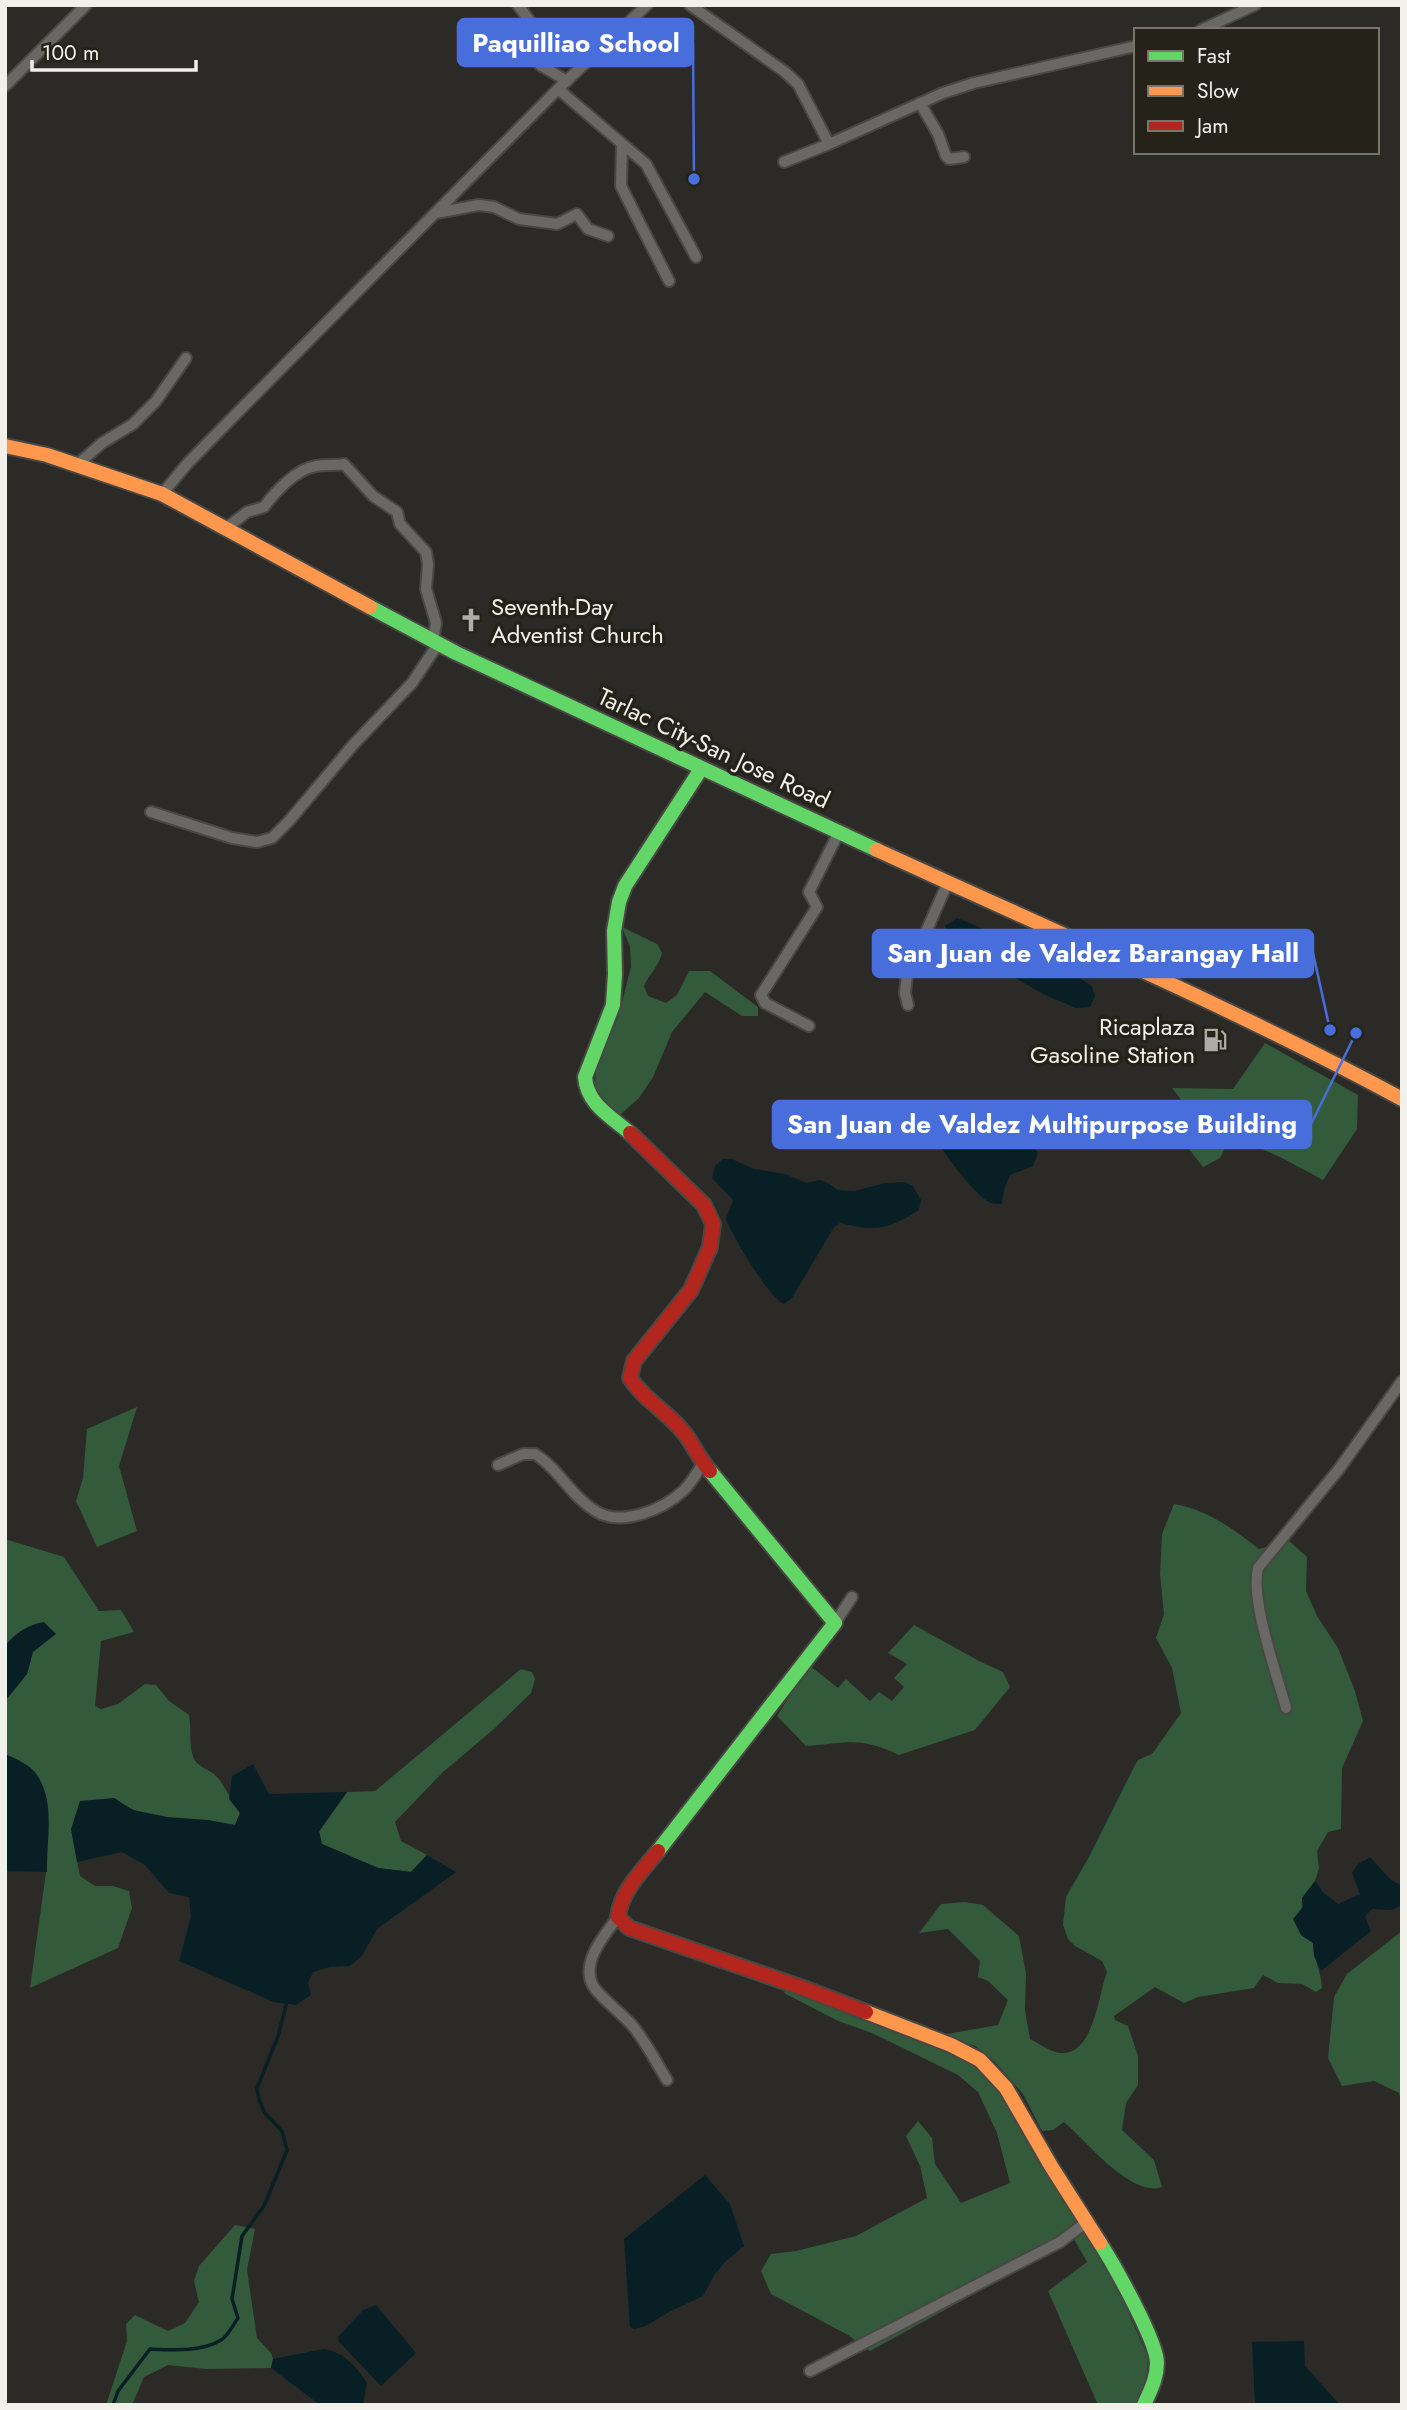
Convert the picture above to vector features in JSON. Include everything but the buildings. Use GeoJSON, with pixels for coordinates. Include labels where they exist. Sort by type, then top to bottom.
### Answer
{"type":"FeatureCollection","features":[{"type":"Feature","properties":{"kind":"street"},"geometry":{"type":"LineString","coordinates":[[5,86],[86,5]]}},
{"type":"Feature","properties":{"kind":"street"},"geometry":{"type":"LineString","coordinates":[[518,5],[543,39],[540,65],[622,145],[646,164],[696,257]]}},
{"type":"Feature","properties":{"kind":"street"},"geometry":{"type":"LineString","coordinates":[[162,494],[197,454],[562,85],[647,5]]}},
{"type":"Feature","properties":{"kind":"street"},"geometry":{"type":"LineString","coordinates":[[691,5],[798,84],[829,144]]}},
{"type":"Feature","properties":{"kind":"street"},"geometry":{"type":"LineString","coordinates":[[1204,28],[1255,5]]}},
{"type":"Feature","properties":{"kind":"street"},"geometry":{"type":"LineString","coordinates":[[784,162],[920,103],[975,83],[1134,46]]}},
{"type":"Feature","properties":{"kind":"street"},"geometry":{"type":"LineString","coordinates":[[920,103],[938,134],[946,156],[949,159],[964,157]]}},
{"type":"Feature","properties":{"kind":"street"},"geometry":{"type":"LineString","coordinates":[[622,145],[621,187],[669,281]]}},
{"type":"Feature","properties":{"kind":"street"},"geometry":{"type":"LineString","coordinates":[[436,213],[479,205],[494,207],[519,219],[557,224],[577,214],[588,229],[608,236]]}},
{"type":"Feature","properties":{"kind":"street"},"geometry":{"type":"LineString","coordinates":[[77,465],[102,443],[133,424],[156,401],[186,358]]}},
{"type":"Feature","properties":{"kind":"street","name":"Tarlac City-San Jose Road"},"geometry":{"type":"LineString","coordinates":[[5,446],[47,455],[162,494],[436,642],[701,769],[1341,1066],[1402,1099]]}},
{"type":"Feature","properties":{"kind":"street"},"geometry":{"type":"LineString","coordinates":[[151,812],[232,838],[257,842],[272,838],[353,745],[412,683],[436,642],[436,623],[426,589],[426,552],[400,524],[397,512],[373,496],[344,464],[313,466],[288,480],[264,507],[247,512],[225,528]]}},
{"type":"Feature","properties":{"kind":"street"},"geometry":{"type":"LineString","coordinates":[[701,769],[625,886],[616,906],[612,1008],[587,1070],[585,1083],[592,1101],[704,1205],[711,1218],[713,1232],[710,1247],[691,1290],[634,1361],[630,1378],[639,1392],[658,1405],[685,1434],[703,1463],[835,1623]]}},
{"type":"Feature","properties":{"kind":"street"},"geometry":{"type":"LineString","coordinates":[[809,1026],[765,1003],[761,995],[817,906],[809,892],[839,832]]}},
{"type":"Feature","properties":{"kind":"street"},"geometry":{"type":"LineString","coordinates":[[908,1005],[905,993],[907,975],[948,882]]}},
{"type":"Feature","properties":{"kind":"street"},"geometry":{"type":"LineString","coordinates":[[1286,1709],[1260,1609],[1256,1579],[1258,1568],[1339,1469],[1402,1381]]}},
{"type":"Feature","properties":{"kind":"street"},"geometry":{"type":"LineString","coordinates":[[498,1465],[523,1454],[535,1454],[593,1510],[615,1517],[648,1511],[673,1499],[691,1483],[703,1463]]}},
{"type":"Feature","properties":{"kind":"street"},"geometry":{"type":"LineString","coordinates":[[667,2080],[633,2026],[594,1988],[589,1979],[589,1969],[601,1938],[618,1917],[628,1889],[835,1623],[852,1597]]}},
{"type":"Feature","properties":{"kind":"street"},"geometry":{"type":"LineString","coordinates":[[618,1917],[633,1929],[803,1987],[951,2045],[980,2060],[1012,2097],[1051,2166],[1088,2221],[1114,2265],[1154,2349],[1157,2367],[1144,2405]]}},
{"type":"Feature","properties":{"kind":"street"},"geometry":{"type":"LineString","coordinates":[[810,2371],[1060,2242],[1088,2221]]}},
{"type":"Feature","properties":{"kind":"green space"},"geometry":{"type":"Polygon","coordinates":[[[622,927],[657,944],[662,953],[644,986],[648,996],[666,1003],[677,995],[689,971],[710,971],[758,1007],[758,1016],[742,1016],[705,992],[672,1032],[653,1077],[639,1098],[620,1115],[599,1097],[595,1083],[596,1068],[618,1017],[631,967],[630,947],[622,927]]]}},
{"type":"Feature","properties":{"kind":"green space"},"geometry":{"type":"Polygon","coordinates":[[[1265,1043],[1358,1095],[1357,1129],[1323,1180],[1231,1135],[1220,1158],[1203,1167],[1185,1144],[1195,1118],[1172,1088],[1233,1089],[1265,1043]]]}},
{"type":"Feature","properties":{"kind":"green space"},"geometry":{"type":"Polygon","coordinates":[[[137,1407],[119,1466],[137,1531],[97,1547],[76,1501],[83,1478],[87,1429],[137,1407]]]}},
{"type":"Feature","properties":{"kind":"green space"},"geometry":{"type":"Polygon","coordinates":[[[1174,1504],[1209,1515],[1259,1549],[1288,1540],[1307,1557],[1306,1591],[1317,1616],[1338,1648],[1355,1691],[1363,1721],[1342,1768],[1341,1829],[1328,1832],[1317,1851],[1319,1868],[1315,1881],[1302,1898],[1301,1935],[1313,1943],[1322,1988],[1316,1992],[1302,1984],[1278,1983],[1263,1975],[1254,1988],[1198,1997],[1184,2003],[1155,1987],[1114,2016],[1115,2020],[1128,2026],[1138,2056],[1138,2085],[1126,2103],[1122,2130],[1154,2160],[1162,2187],[1150,2188],[1137,2184],[1110,2166],[1064,2122],[1053,2130],[1042,2131],[1023,2094],[994,2061],[975,2046],[941,2035],[998,2025],[1008,2000],[988,1981],[978,1977],[980,1961],[948,1929],[919,1933],[941,1904],[965,1902],[983,1905],[1019,1936],[1026,1973],[1025,2010],[1030,2039],[1060,2053],[1071,2051],[1080,2045],[1087,2035],[1107,1972],[1102,1961],[1068,1939],[1063,1925],[1066,1897],[1138,1760],[1152,1754],[1181,1713],[1172,1668],[1156,1638],[1164,1614],[1160,1574],[1162,1534],[1174,1504]]]}},
{"type":"Feature","properties":{"kind":"green space"},"geometry":{"type":"Polygon","coordinates":[[[5,1539],[64,1557],[99,1611],[121,1610],[134,1632],[101,1641],[95,1706],[101,1709],[118,1704],[145,1684],[156,1685],[169,1701],[189,1715],[194,1759],[219,1779],[240,1813],[235,1825],[169,1818],[132,1809],[114,1798],[71,1829],[80,1876],[95,1886],[113,1886],[129,1891],[132,1908],[118,1948],[30,1988],[46,1872],[46,1846],[20,1761],[5,1754],[5,1701],[27,1674],[33,1651],[5,1645],[5,1539]]]}},
{"type":"Feature","properties":{"kind":"green space"},"geometry":{"type":"Polygon","coordinates":[[[914,1625],[1003,1672],[1010,1687],[975,1730],[899,1755],[863,1743],[806,1746],[777,1716],[809,1665],[838,1688],[846,1679],[870,1701],[879,1692],[892,1701],[904,1687],[894,1678],[907,1664],[888,1653],[914,1625]]]}},
{"type":"Feature","properties":{"kind":"green space"},"geometry":{"type":"Polygon","coordinates":[[[521,1669],[532,1672],[535,1679],[531,1693],[442,1773],[395,1822],[401,1841],[427,1855],[411,1872],[378,1868],[322,1844],[319,1832],[347,1792],[375,1791],[521,1669]]]}},
{"type":"Feature","properties":{"kind":"green space"},"geometry":{"type":"Polygon","coordinates":[[[1402,1931],[1402,2104],[1399,2093],[1374,2081],[1342,2086],[1328,2058],[1334,1997],[1347,1974],[1402,1931]]]}},
{"type":"Feature","properties":{"kind":"green space"},"geometry":{"type":"Polygon","coordinates":[[[788,1985],[968,2058],[994,2083],[1111,2273],[1148,2357],[1147,2374],[1137,2405],[1098,2405],[1048,2291],[1087,2262],[1074,2239],[870,2351],[848,2335],[771,2294],[761,2271],[771,2254],[796,2251],[856,2236],[927,2198],[920,2166],[906,2136],[918,2121],[932,2138],[935,2164],[961,2203],[1010,2183],[997,2133],[978,2092],[958,2075],[872,2033],[838,2021],[784,1993],[788,1985]]]}},
{"type":"Feature","properties":{"kind":"green space"},"geometry":{"type":"Polygon","coordinates":[[[235,2225],[255,2229],[247,2270],[257,2338],[271,2353],[271,2368],[206,2369],[168,2365],[144,2377],[132,2405],[106,2405],[127,2341],[126,2324],[135,2315],[168,2331],[185,2323],[199,2302],[194,2281],[199,2266],[235,2225]]]}},
{"type":"Feature","properties":{"kind":"water"},"geometry":{"type":"Polygon","coordinates":[[[957,918],[1026,949],[1092,986],[1095,996],[1090,1007],[1076,1008],[1043,994],[954,942],[947,935],[945,926],[957,918]]]}},
{"type":"Feature","properties":{"kind":"water"},"geometry":{"type":"Polygon","coordinates":[[[1010,1103],[1023,1133],[1038,1153],[1033,1166],[1010,1175],[1002,1204],[993,1204],[984,1199],[967,1181],[930,1131],[974,1113],[1010,1103]]]}},
{"type":"Feature","properties":{"kind":"water"},"geometry":{"type":"Polygon","coordinates":[[[723,1159],[732,1159],[754,1169],[785,1174],[807,1183],[820,1180],[838,1190],[855,1191],[885,1183],[905,1182],[913,1186],[921,1200],[919,1210],[898,1222],[881,1227],[863,1228],[840,1223],[834,1227],[792,1298],[784,1304],[760,1279],[726,1219],[733,1200],[712,1178],[715,1166],[723,1159]]]}},
{"type":"Feature","properties":{"kind":"water"},"geometry":{"type":"Polygon","coordinates":[[[44,1622],[56,1634],[33,1652],[27,1674],[5,1701],[5,1645],[22,1630],[44,1622]]]}},
{"type":"Feature","properties":{"kind":"water"},"geometry":{"type":"Polygon","coordinates":[[[5,1754],[31,1768],[43,1786],[49,1822],[47,1872],[5,1871],[5,1754]]]}},
{"type":"Feature","properties":{"kind":"water"},"geometry":{"type":"Polygon","coordinates":[[[253,1764],[269,1794],[347,1792],[319,1831],[322,1844],[378,1868],[411,1872],[427,1855],[456,1872],[377,1929],[362,1956],[350,1966],[330,1967],[313,1972],[308,1983],[311,1995],[296,2005],[274,2002],[179,1961],[191,1917],[189,1897],[169,1893],[145,1865],[122,1852],[77,1862],[71,1829],[80,1801],[114,1798],[133,1810],[235,1825],[240,1813],[229,1799],[232,1776],[253,1764]]]}},
{"type":"Feature","properties":{"kind":"water"},"geometry":{"type":"Polygon","coordinates":[[[1370,1857],[1391,1880],[1401,1885],[1402,1905],[1392,1910],[1372,1909],[1365,1916],[1371,1931],[1321,1971],[1314,1956],[1313,1943],[1301,1935],[1293,1919],[1303,1907],[1302,1898],[1315,1881],[1324,1893],[1338,1904],[1360,1894],[1352,1873],[1358,1864],[1370,1857]]]}},
{"type":"Feature","properties":{"kind":"water"},"geometry":{"type":"Polygon","coordinates":[[[705,2175],[730,2204],[744,2246],[715,2274],[703,2296],[646,2326],[634,2329],[630,2327],[624,2239],[705,2175]]]}},
{"type":"Feature","properties":{"kind":"water"},"geometry":{"type":"Polygon","coordinates":[[[376,2305],[416,2353],[381,2386],[339,2342],[338,2337],[363,2310],[376,2305]]]}},
{"type":"Feature","properties":{"kind":"water"},"geometry":{"type":"Polygon","coordinates":[[[1304,2341],[1305,2366],[1340,2405],[1255,2405],[1252,2342],[1304,2341]]]}},
{"type":"Feature","properties":{"kind":"water"},"geometry":{"type":"Polygon","coordinates":[[[323,2349],[343,2356],[363,2377],[367,2383],[363,2405],[320,2405],[271,2368],[273,2359],[323,2349]]]}},
{"type":"Feature","properties":{"kind":"waterway"},"geometry":{"type":"LineString","coordinates":[[113,2405],[118,2391],[150,2349],[205,2347],[226,2336],[238,2318],[232,2299],[242,2236],[264,2206],[287,2150],[282,2131],[265,2113],[257,2088],[278,2036],[287,2002]]}},
{"type":"Feature","properties":{"kind":"traffic: fast"},"geometry":{"type":"LineString","coordinates":[[370,607],[456,653],[877,850]]}},
{"type":"Feature","properties":{"kind":"traffic: fast"},"geometry":{"type":"LineString","coordinates":[[630,1133],[595,1102],[585,1077],[613,1005],[614,931],[619,902],[625,886],[701,769]]}},
{"type":"Feature","properties":{"kind":"traffic: fast"},"geometry":{"type":"LineString","coordinates":[[658,1851],[835,1623],[710,1471]]}},
{"type":"Feature","properties":{"kind":"traffic: fast"},"geometry":{"type":"LineString","coordinates":[[1100,2243],[1134,2303],[1155,2352],[1156,2374],[1144,2405]]}},
{"type":"Feature","properties":{"kind":"traffic: slow"},"geometry":{"type":"LineString","coordinates":[[5,446],[47,455],[162,494],[370,607]]}},
{"type":"Feature","properties":{"kind":"traffic: slow"},"geometry":{"type":"LineString","coordinates":[[877,850],[1208,1001],[1402,1099]]}},
{"type":"Feature","properties":{"kind":"traffic: slow"},"geometry":{"type":"LineString","coordinates":[[866,2012],[951,2045],[980,2060],[1006,2088],[1100,2243]]}},
{"type":"Feature","properties":{"kind":"traffic: jam"},"geometry":{"type":"LineString","coordinates":[[630,1133],[704,1205],[713,1224],[710,1247],[691,1290],[634,1361],[630,1378],[642,1393],[678,1426],[710,1471]]}},
{"type":"Feature","properties":{"kind":"traffic: jam"},"geometry":{"type":"LineString","coordinates":[[658,1851],[623,1899],[618,1917],[629,1928],[866,2012]]}},
{"type":"Feature","properties":{"kind":"place","name":"Paquilliao School"},"geometry":{"type":"Point","coordinates":[694,179]}},
{"type":"Feature","properties":{"kind":"place","name":"Seventh-Day Adventist Church"},"geometry":{"type":"Point","coordinates":[471,620]}},
{"type":"Feature","properties":{"kind":"place","name":"San Juan de Valdez Barangay Hall"},"geometry":{"type":"Point","coordinates":[1330,1030]}},
{"type":"Feature","properties":{"kind":"place","name":"San Juan de Valdez Multipurpose Building"},"geometry":{"type":"Point","coordinates":[1356,1033]}},
{"type":"Feature","properties":{"kind":"place","name":"Ricaplaza Gasoline Station"},"geometry":{"type":"Point","coordinates":[1215,1040]}}]}
